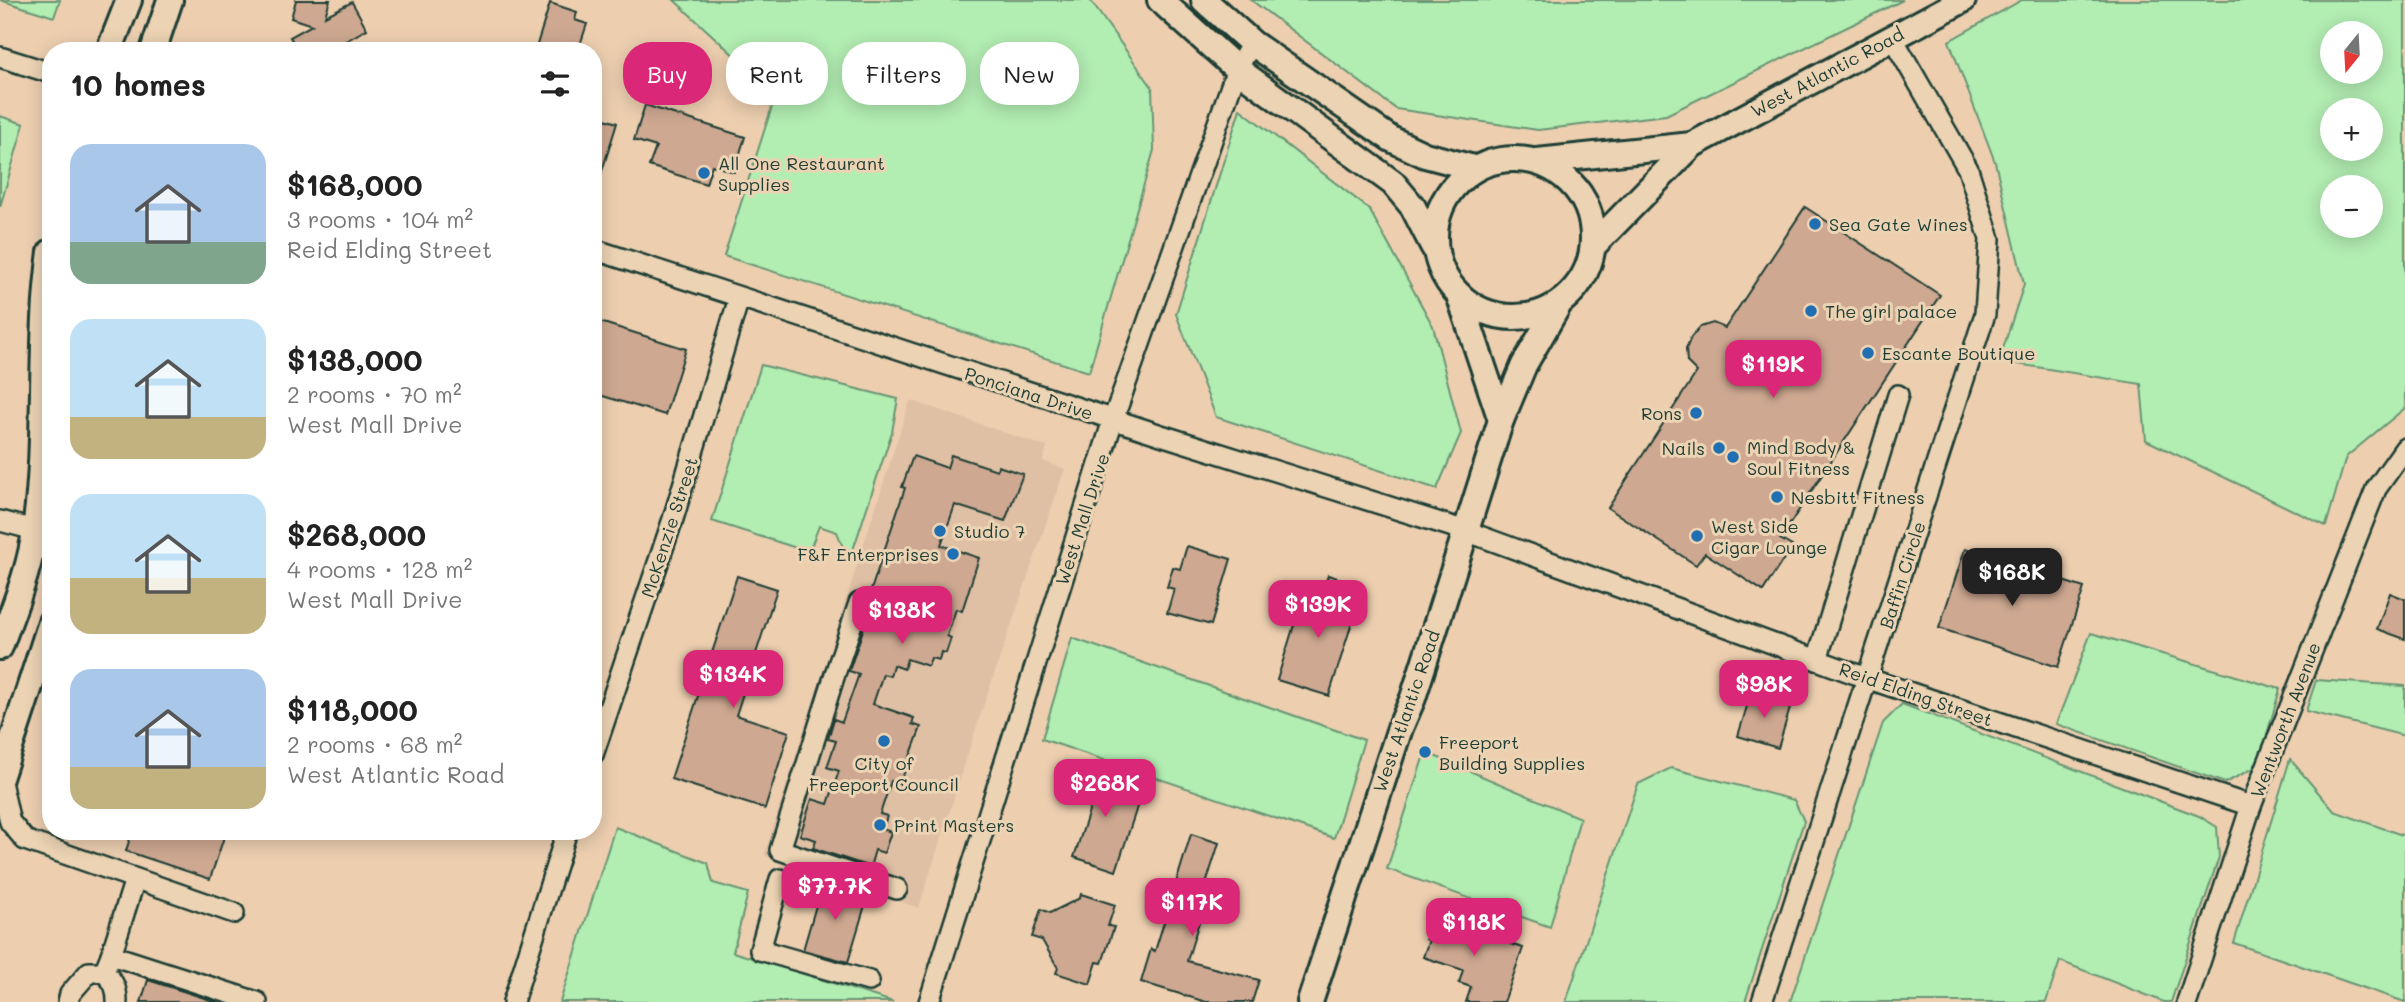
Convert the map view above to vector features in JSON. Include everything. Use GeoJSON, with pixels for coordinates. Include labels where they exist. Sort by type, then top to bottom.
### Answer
{"type":"FeatureCollection","features":[{"type":"Feature","properties":{"kind":"main road"},"geometry":{"type":"LineString","coordinates":[[113,42],[129,0]]}},
{"type":"Feature","properties":{"kind":"main road"},"geometry":{"type":"LineString","coordinates":[[156,42],[170,0]]}},
{"type":"Feature","properties":{"kind":"main road"},"geometry":{"type":"LineString","coordinates":[[1160,0],[1237,69],[1393,183],[1421,219],[1444,276],[1459,295],[1476,308],[1497,315],[1518,317],[1540,313],[1559,304],[1573,292],[1590,262],[1594,245],[1592,218],[1580,193],[1562,173],[1537,161],[1516,158],[1494,160],[1475,169],[1455,184],[1441,205],[1435,229],[1436,253]]}},
{"type":"Feature","properties":{"kind":"main road"},"geometry":{"type":"LineString","coordinates":[[1205,0],[1252,43],[1408,148],[1475,169]]}},
{"type":"Feature","properties":{"kind":"main road","name":"West Atlantic Road"},"geometry":{"type":"LineString","coordinates":[[1594,245],[1692,145],[1963,0]]}},
{"type":"Feature","properties":{"kind":"main road","name":"West Atlantic Road"},"geometry":{"type":"LineString","coordinates":[[1537,161],[1692,145]]}},
{"type":"Feature","properties":{"kind":"main road"},"geometry":{"type":"LineString","coordinates":[[1459,295],[1501,420]]}},
{"type":"Feature","properties":{"kind":"main road","name":"West Atlantic Road"},"geometry":{"type":"LineString","coordinates":[[1310,1002],[1501,420],[1524,365],[1559,304]]}},
{"type":"Feature","properties":{"kind":"main road"},"geometry":{"type":"LineString","coordinates":[[42,339],[42,510]]}},
{"type":"Feature","properties":{"kind":"main road"},"geometry":{"type":"LineString","coordinates":[[0,647],[28,564],[42,532]]}},
{"type":"Feature","properties":{"kind":"main road"},"geometry":{"type":"LineString","coordinates":[[0,777],[42,649]]}},
{"type":"Feature","properties":{"kind":"street","name":"Baffin Circle"},"geometry":{"type":"LineString","coordinates":[[1762,1002],[1869,679],[1985,314],[1990,239],[1968,169],[1892,37]]}},
{"type":"Feature","properties":{"kind":"street","name":"West Mall Drive"},"geometry":{"type":"LineString","coordinates":[[929,1002],[1113,420],[1237,69],[1252,43]]}},
{"type":"Feature","properties":{"kind":"street"},"geometry":{"type":"LineString","coordinates":[[0,57],[42,70]]}},
{"type":"Feature","properties":{"kind":"street","name":"Ponciana Drive"},"geometry":{"type":"LineString","coordinates":[[602,253],[1113,420],[1466,531]]}},
{"type":"Feature","properties":{"kind":"street","name":"McKenzie Street"},"geometry":{"type":"LineString","coordinates":[[602,725],[673,519],[739,298]]}},
{"type":"Feature","properties":{"kind":"street"},"geometry":{"type":"LineString","coordinates":[[1817,660],[1898,395]]}},
{"type":"Feature","properties":{"kind":"street","name":"Wentworth Avenue"},"geometry":{"type":"LineString","coordinates":[[2187,1002],[2251,806],[2376,489],[2405,448]]}},
{"type":"Feature","properties":{"kind":"street"},"geometry":{"type":"LineString","coordinates":[[0,521],[42,530]]}},
{"type":"Feature","properties":{"kind":"street","name":"Reid Elding Street"},"geometry":{"type":"LineString","coordinates":[[1466,531],[1869,679],[2251,806]]}},
{"type":"Feature","properties":{"kind":"street"},"geometry":{"type":"LineString","coordinates":[[859,603],[780,850],[897,889]]}},
{"type":"Feature","properties":{"kind":"street"},"geometry":{"type":"LineString","coordinates":[[0,777],[10,822],[25,840],[234,913]]}},
{"type":"Feature","properties":{"kind":"street"},"geometry":{"type":"LineString","coordinates":[[513,1002],[564,840]]}},
{"type":"Feature","properties":{"kind":"street"},"geometry":{"type":"LineString","coordinates":[[117,1002],[117,991],[108,964],[135,879]]}},
{"type":"Feature","properties":{"kind":"street"},"geometry":{"type":"LineString","coordinates":[[780,879],[760,950],[869,981]]}},
{"type":"Feature","properties":{"kind":"street"},"geometry":{"type":"LineString","coordinates":[[68,1002],[70,994],[89,972],[108,964],[257,1002]]}},
{"type":"Feature","properties":{"kind":"shaded area"},"geometry":{"type":"Polygon","coordinates":[[[910,400],[1047,447],[1043,461],[1065,469],[980,716],[919,908],[764,855],[910,400]]]}},
{"type":"Feature","properties":{"kind":"green space"},"geometry":{"type":"Polygon","coordinates":[[[0,0],[60,0],[54,17],[0,0]]]}},
{"type":"Feature","properties":{"kind":"green space"},"geometry":{"type":"Polygon","coordinates":[[[674,0],[1090,0],[1152,87],[1154,150],[1089,372],[724,256],[772,105],[828,105],[828,42],[726,42],[726,48],[674,0]]]}},
{"type":"Feature","properties":{"kind":"green space"},"geometry":{"type":"Polygon","coordinates":[[[1251,0],[1903,0],[1666,115],[1538,130],[1396,109],[1251,0]]]}},
{"type":"Feature","properties":{"kind":"green space"},"geometry":{"type":"Polygon","coordinates":[[[2022,0],[2405,0],[2405,408],[2346,457],[2326,526],[2146,440],[2141,384],[1999,361],[2024,284],[1995,162],[1949,41],[2022,0]]]}},
{"type":"Feature","properties":{"kind":"green space"},"geometry":{"type":"Polygon","coordinates":[[[1240,109],[1369,209],[1433,326],[1461,433],[1437,489],[1216,417],[1176,314],[1240,109]]]}},
{"type":"Feature","properties":{"kind":"green space"},"geometry":{"type":"Polygon","coordinates":[[[0,116],[24,124],[0,207],[0,116]]]}},
{"type":"Feature","properties":{"kind":"green space"},"geometry":{"type":"Polygon","coordinates":[[[761,365],[898,399],[892,432],[849,562],[837,532],[819,526],[809,552],[712,521],[761,365]]]}},
{"type":"Feature","properties":{"kind":"green space"},"geometry":{"type":"Polygon","coordinates":[[[2091,633],[2280,689],[2258,766],[2225,783],[2056,724],[2091,633]]]}},
{"type":"Feature","properties":{"kind":"green space"},"geometry":{"type":"Polygon","coordinates":[[[1072,638],[1364,740],[1334,838],[1042,739],[1072,638]]]}},
{"type":"Feature","properties":{"kind":"green space"},"geometry":{"type":"Polygon","coordinates":[[[2316,680],[2405,686],[2405,736],[2306,711],[2316,680]]]}},
{"type":"Feature","properties":{"kind":"green space"},"geometry":{"type":"Polygon","coordinates":[[[1902,704],[2199,816],[2217,827],[2219,857],[2171,1002],[2164,1002],[2060,961],[2046,1002],[1790,1002],[1883,723],[1902,704]]]}},
{"type":"Feature","properties":{"kind":"green space"},"geometry":{"type":"Polygon","coordinates":[[[1425,752],[1580,818],[1550,927],[1387,869],[1425,752]]]}},
{"type":"Feature","properties":{"kind":"green space"},"geometry":{"type":"Polygon","coordinates":[[[2290,759],[2334,811],[2405,836],[2405,1002],[2234,943],[2290,759]]]}},
{"type":"Feature","properties":{"kind":"green space"},"geometry":{"type":"Polygon","coordinates":[[[1671,768],[1794,800],[1804,821],[1745,1002],[1566,1002],[1638,784],[1671,768]]]}},
{"type":"Feature","properties":{"kind":"green space"},"geometry":{"type":"Polygon","coordinates":[[[615,827],[708,863],[713,883],[748,893],[733,952],[893,1002],[560,1002],[615,827]]]}},
{"type":"Feature","properties":{"kind":"building"},"geometry":{"type":"Polygon","coordinates":[[[296,0],[330,0],[325,16],[352,2],[367,29],[344,42],[293,42],[290,37],[312,25],[291,18],[296,0]]]}},
{"type":"Feature","properties":{"kind":"building"},"geometry":{"type":"Polygon","coordinates":[[[550,3],[577,12],[575,20],[587,24],[581,42],[538,42],[550,3]]]}},
{"type":"Feature","properties":{"kind":"building"},"geometry":{"type":"Polygon","coordinates":[[[645,105],[745,137],[734,172],[712,165],[706,184],[649,166],[656,147],[634,140],[645,105]]]}},
{"type":"Feature","properties":{"kind":"building"},"geometry":{"type":"Polygon","coordinates":[[[602,118],[617,123],[602,171],[602,118]]]}},
{"type":"Feature","properties":{"kind":"building"},"geometry":{"type":"Polygon","coordinates":[[[1805,207],[1940,295],[1780,539],[1792,546],[1763,591],[1705,553],[1696,565],[1608,508],[1697,372],[1687,362],[1686,349],[1691,337],[1700,327],[1713,323],[1725,328],[1805,207]]]}},
{"type":"Feature","properties":{"kind":"building"},"geometry":{"type":"Polygon","coordinates":[[[602,323],[686,349],[665,415],[602,396],[602,323]]]}},
{"type":"Feature","properties":{"kind":"building"},"geometry":{"type":"Polygon","coordinates":[[[951,455],[997,470],[998,466],[1023,474],[1005,521],[955,505],[941,545],[979,558],[962,611],[956,609],[947,636],[951,638],[946,653],[941,652],[939,660],[931,658],[928,666],[907,659],[904,669],[893,665],[890,676],[883,674],[873,704],[914,718],[912,724],[921,727],[900,784],[891,781],[880,814],[887,816],[883,829],[891,832],[884,853],[875,850],[870,867],[813,848],[816,840],[800,835],[812,799],[828,804],[839,771],[827,767],[836,741],[828,739],[834,719],[842,722],[859,674],[849,671],[871,607],[869,596],[913,456],[947,468],[951,455]]]}},
{"type":"Feature","properties":{"kind":"building"},"geometry":{"type":"Polygon","coordinates":[[[1187,546],[1231,559],[1211,625],[1167,613],[1174,589],[1167,587],[1173,567],[1180,569],[1187,546]]]}},
{"type":"Feature","properties":{"kind":"building"},"geometry":{"type":"Polygon","coordinates":[[[1965,549],[2084,588],[2058,667],[1939,628],[1965,549]]]}},
{"type":"Feature","properties":{"kind":"building"},"geometry":{"type":"Polygon","coordinates":[[[1328,575],[1350,582],[1342,609],[1355,613],[1329,696],[1277,680],[1303,596],[1320,602],[1328,575]]]}},
{"type":"Feature","properties":{"kind":"building"},"geometry":{"type":"Polygon","coordinates":[[[737,576],[777,589],[736,715],[789,732],[765,809],[671,779],[737,576]]]}},
{"type":"Feature","properties":{"kind":"building"},"geometry":{"type":"Polygon","coordinates":[[[2390,593],[2405,599],[2405,639],[2377,629],[2390,593]]]}},
{"type":"Feature","properties":{"kind":"building"},"geometry":{"type":"Polygon","coordinates":[[[1751,693],[1791,705],[1778,748],[1738,736],[1751,693]]]}},
{"type":"Feature","properties":{"kind":"building"},"geometry":{"type":"Polygon","coordinates":[[[1080,771],[1142,792],[1116,871],[1074,857],[1091,805],[1071,799],[1080,771]]]}},
{"type":"Feature","properties":{"kind":"building"},"geometry":{"type":"Polygon","coordinates":[[[1191,834],[1219,843],[1206,884],[1210,886],[1187,961],[1259,980],[1252,1002],[1206,1002],[1141,982],[1151,949],[1155,951],[1191,834]]]}},
{"type":"Feature","properties":{"kind":"building"},"geometry":{"type":"Polygon","coordinates":[[[129,840],[223,840],[210,879],[126,851],[129,840]]]}},
{"type":"Feature","properties":{"kind":"building"},"geometry":{"type":"Polygon","coordinates":[[[824,878],[854,888],[851,897],[866,902],[848,962],[803,950],[824,878]]]}},
{"type":"Feature","properties":{"kind":"building"},"geometry":{"type":"Polygon","coordinates":[[[1081,894],[1115,905],[1108,926],[1114,927],[1102,963],[1097,962],[1090,984],[1056,973],[1058,968],[1042,940],[1032,937],[1041,909],[1050,913],[1080,898],[1081,894]]]}},
{"type":"Feature","properties":{"kind":"building"},"geometry":{"type":"Polygon","coordinates":[[[1438,913],[1480,927],[1478,934],[1523,948],[1504,1002],[1466,1002],[1471,987],[1459,983],[1463,970],[1423,957],[1432,921],[1435,923],[1438,913]]]}},
{"type":"Feature","properties":{"kind":"building"},"geometry":{"type":"Polygon","coordinates":[[[148,980],[217,1002],[141,1002],[148,980]]]}},
{"type":"Feature","properties":{"kind":"place","name":"All One Restaurant Supplies"},"geometry":{"type":"Point","coordinates":[704,173]}},
{"type":"Feature","properties":{"kind":"place","name":"Sea Gate Wines"},"geometry":{"type":"Point","coordinates":[1815,224]}},
{"type":"Feature","properties":{"kind":"place","name":"The girl palace"},"geometry":{"type":"Point","coordinates":[1811,311]}},
{"type":"Feature","properties":{"kind":"place","name":"Escante Boutique"},"geometry":{"type":"Point","coordinates":[1868,353]}},
{"type":"Feature","properties":{"kind":"place","name":"Rons"},"geometry":{"type":"Point","coordinates":[1696,413]}},
{"type":"Feature","properties":{"kind":"place","name":"Nails"},"geometry":{"type":"Point","coordinates":[1719,448]}},
{"type":"Feature","properties":{"kind":"place","name":"Mind Body & Soul Fitness"},"geometry":{"type":"Point","coordinates":[1733,457]}},
{"type":"Feature","properties":{"kind":"place","name":"Nesbitt Fitness"},"geometry":{"type":"Point","coordinates":[1777,497]}},
{"type":"Feature","properties":{"kind":"place","name":"Studio 7"},"geometry":{"type":"Point","coordinates":[940,531]}},
{"type":"Feature","properties":{"kind":"place","name":"West Side Cigar Lounge"},"geometry":{"type":"Point","coordinates":[1697,536]}},
{"type":"Feature","properties":{"kind":"place","name":"F&F Enterprises"},"geometry":{"type":"Point","coordinates":[953,554]}},
{"type":"Feature","properties":{"kind":"place","name":"City of Freeport Council"},"geometry":{"type":"Point","coordinates":[884,741]}},
{"type":"Feature","properties":{"kind":"place","name":"Freeport Building Supplies"},"geometry":{"type":"Point","coordinates":[1425,752]}},
{"type":"Feature","properties":{"kind":"place","name":"Print Masters"},"geometry":{"type":"Point","coordinates":[880,825]}}]}
